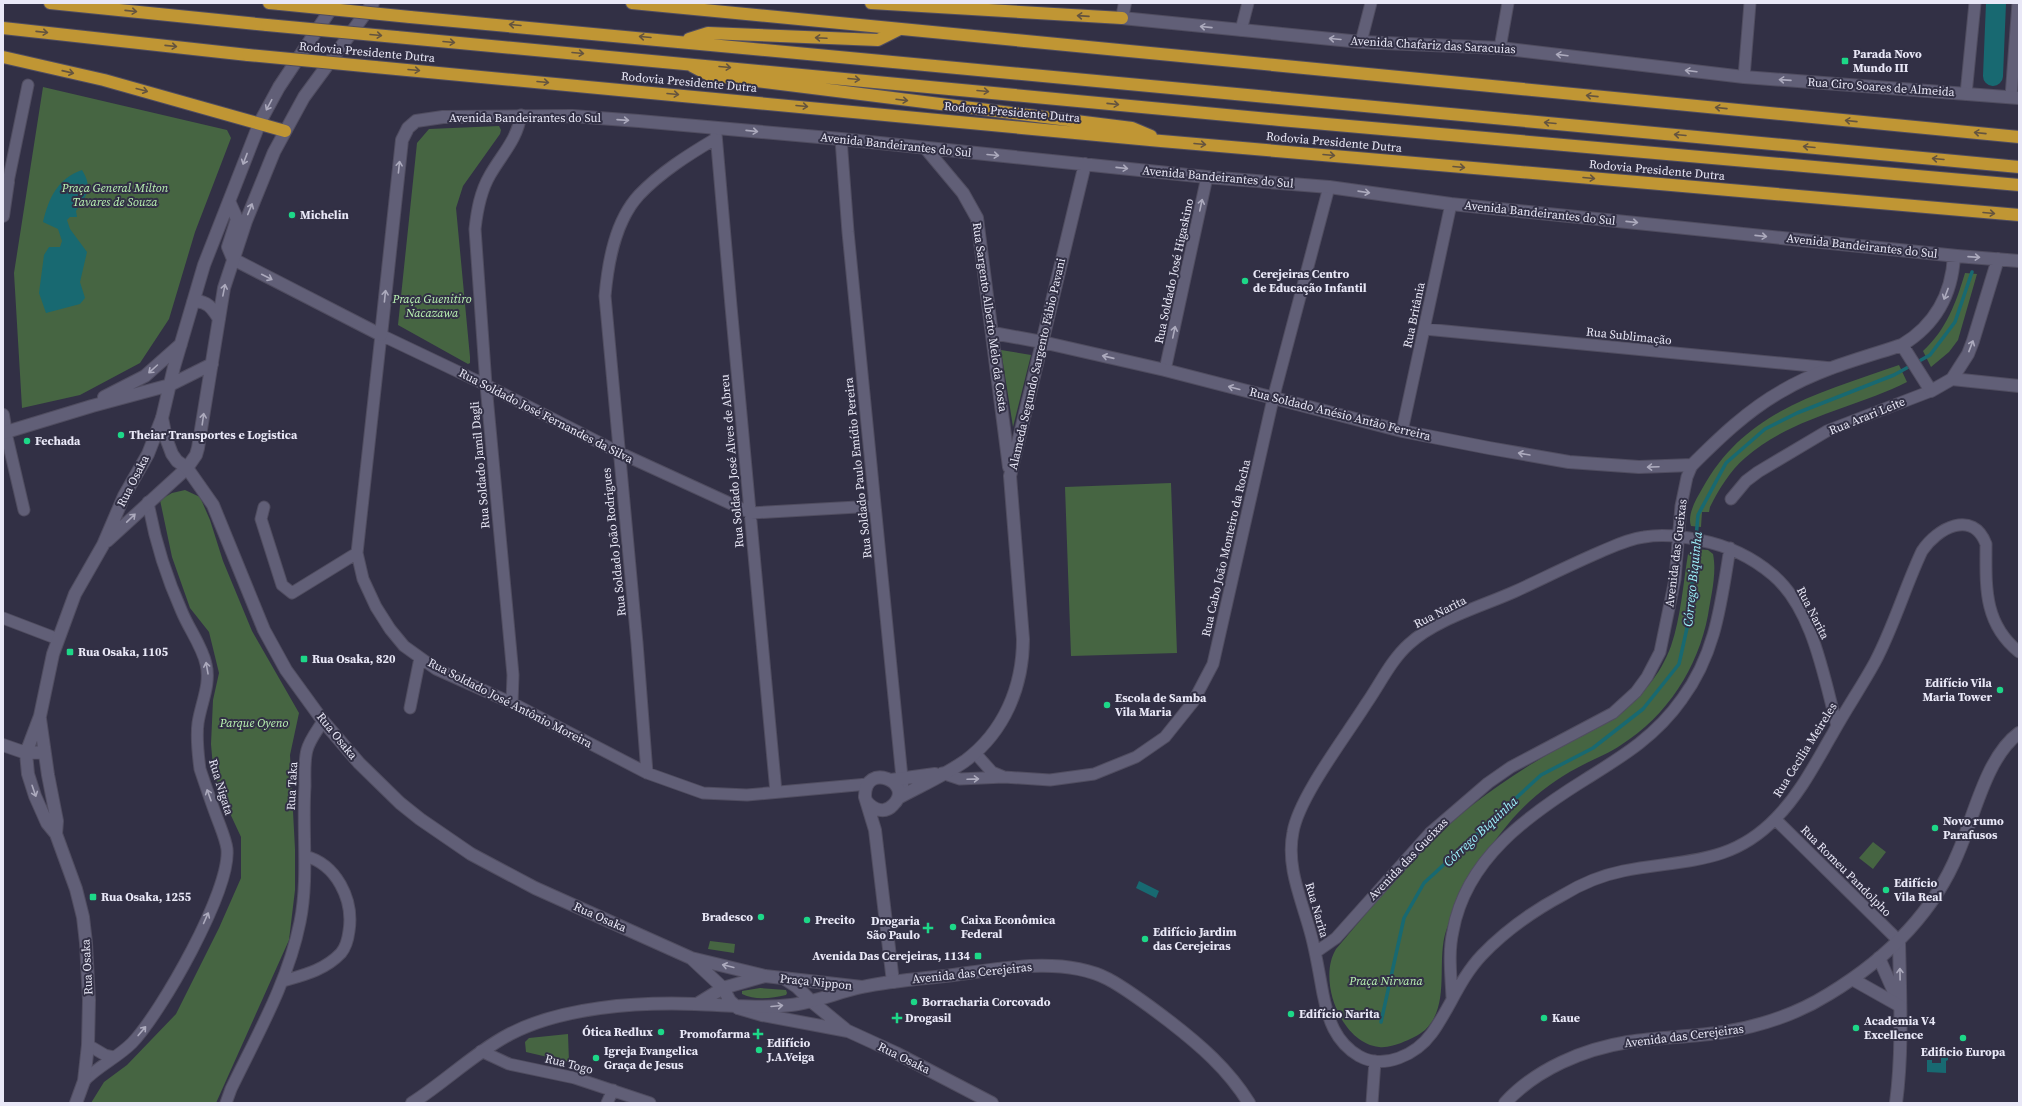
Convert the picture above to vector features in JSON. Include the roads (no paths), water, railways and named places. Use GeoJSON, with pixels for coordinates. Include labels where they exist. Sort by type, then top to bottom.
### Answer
{"type":"FeatureCollection","features":[{"type":"Feature","properties":{"kind":"highway","name":"Rodovia Presidente Dutra"},"geometry":{"type":"LineString","coordinates":[[50,3],[267,26],[686,63],[1280,120],[2019,185]]}},
{"type":"Feature","properties":{"kind":"highway"},"geometry":{"type":"LineString","coordinates":[[632,3],[2019,137]]}},
{"type":"Feature","properties":{"kind":"highway"},"geometry":{"type":"LineString","coordinates":[[676,7],[688,3]]}},
{"type":"Feature","properties":{"kind":"highway"},"geometry":{"type":"LineString","coordinates":[[871,3],[1122,18]]}},
{"type":"Feature","properties":{"kind":"highway"},"geometry":{"type":"LineString","coordinates":[[275,4],[684,41],[2019,167]]}},
{"type":"Feature","properties":{"kind":"highway","name":"Rodovia Presidente Dutra"},"geometry":{"type":"LineString","coordinates":[[3,28],[248,55],[1161,141],[2019,216]]}},
{"type":"Feature","properties":{"kind":"highway"},"geometry":{"type":"LineString","coordinates":[[684,41],[708,33],[878,40],[900,29]]}},
{"type":"Feature","properties":{"kind":"highway"},"geometry":{"type":"LineString","coordinates":[[3,56],[104,80],[260,122],[285,131]]}},
{"type":"Feature","properties":{"kind":"highway"},"geometry":{"type":"LineString","coordinates":[[686,63],[709,75],[1132,128],[1161,141]]}},
{"type":"Feature","properties":{"kind":"street","name":"Rua Osaka"},"geometry":{"type":"LineString","coordinates":[[76,1103],[84,1081],[88,1045],[89,1000],[83,917],[76,889],[56,834],[47,823],[35,796],[28,774],[26,753],[40,716],[48,672],[58,639],[75,594],[103,545],[124,496],[148,454],[162,418],[192,302],[204,265],[260,122],[279,87],[335,3]]}},
{"type":"Feature","properties":{"kind":"street"},"geometry":{"type":"LineString","coordinates":[[162,418],[166,438],[172,454],[177,461],[187,468],[196,455],[198,448],[224,288],[246,221],[269,162],[304,97],[373,3]]}},
{"type":"Feature","properties":{"kind":"street"},"geometry":{"type":"LineString","coordinates":[[1122,18],[1125,3]]}},
{"type":"Feature","properties":{"kind":"street"},"geometry":{"type":"LineString","coordinates":[[1241,30],[1248,3]]}},
{"type":"Feature","properties":{"kind":"street"},"geometry":{"type":"LineString","coordinates":[[1361,42],[1371,3]]}},
{"type":"Feature","properties":{"kind":"street"},"geometry":{"type":"LineString","coordinates":[[1500,48],[1508,3]]}},
{"type":"Feature","properties":{"kind":"street"},"geometry":{"type":"LineString","coordinates":[[1744,77],[1750,3]]}},
{"type":"Feature","properties":{"kind":"street"},"geometry":{"type":"LineString","coordinates":[[1966,94],[1975,3]]}},
{"type":"Feature","properties":{"kind":"street"},"geometry":{"type":"LineString","coordinates":[[2015,98],[2018,3]]}},
{"type":"Feature","properties":{"kind":"street","name":"Avenida Chafariz das Saracuias"},"geometry":{"type":"LineString","coordinates":[[1122,18],[1361,42],[1500,48],[1744,77]]}},
{"type":"Feature","properties":{"kind":"street","name":"Rua Ciro Soares de Almeida"},"geometry":{"type":"LineString","coordinates":[[1744,77],[2015,98]]}},
{"type":"Feature","properties":{"kind":"street"},"geometry":{"type":"LineString","coordinates":[[3,216],[5,184],[28,85]]}},
{"type":"Feature","properties":{"kind":"street","name":"Avenida Bandeirantes do Sul"},"geometry":{"type":"LineString","coordinates":[[416,121],[443,117],[521,115],[572,116],[716,133],[842,139],[927,150],[1085,164],[1207,178],[1329,187],[1451,204],[1954,256],[2019,261]]}},
{"type":"Feature","properties":{"kind":"street","name":"Rua Soldado Jamil Dagli"},"geometry":{"type":"LineString","coordinates":[[512,703],[513,675],[486,385],[475,229],[478,204],[489,176],[519,130],[521,115]]}},
{"type":"Feature","properties":{"kind":"street","name":"Rua Soldado José Antônio Moreira"},"geometry":{"type":"LineString","coordinates":[[416,121],[408,128],[402,140],[357,553],[363,578],[376,606],[390,629],[404,646],[436,669],[512,703],[647,772],[703,793],[746,795],[868,784]]}},
{"type":"Feature","properties":{"kind":"street","name":"Rua Soldado João Rodrigues"},"geometry":{"type":"LineString","coordinates":[[647,772],[637,643],[618,452],[605,296],[607,275],[615,242],[627,213],[638,196],[682,158],[716,133]]}},
{"type":"Feature","properties":{"kind":"street","name":"Rua Soldado José Alves de Abreu"},"geometry":{"type":"LineString","coordinates":[[716,133],[776,792]]}},
{"type":"Feature","properties":{"kind":"street","name":"Rua Soldado Paulo Emídio Pereira"},"geometry":{"type":"LineString","coordinates":[[842,139],[849,240],[875,506],[896,780]]}},
{"type":"Feature","properties":{"kind":"street","name":"Rua Sargento Alberto Melo da Costa"},"geometry":{"type":"LineString","coordinates":[[927,150],[963,193],[977,218],[993,333],[1010,476]]}},
{"type":"Feature","properties":{"kind":"street","name":"Alameda Segundo Sargento Fábio Pavani"},"geometry":{"type":"LineString","coordinates":[[898,800],[975,753],[994,731],[1013,699],[1019,680],[1023,660],[1010,476],[1085,164]]}},
{"type":"Feature","properties":{"kind":"street","name":"Rua Soldado José Higaskino"},"geometry":{"type":"LineString","coordinates":[[1165,370],[1207,178]]}},
{"type":"Feature","properties":{"kind":"street","name":"Rua Cabo João Monteiro da Rocha"},"geometry":{"type":"LineString","coordinates":[[942,773],[960,779],[1004,777],[1050,780],[1094,774],[1136,757],[1156,744],[1165,737],[1194,702],[1213,664],[1273,399],[1329,187]]}},
{"type":"Feature","properties":{"kind":"street"},"geometry":{"type":"LineString","coordinates":[[229,201],[237,219],[228,247],[233,259]]}},
{"type":"Feature","properties":{"kind":"street","name":"Rua Britânia"},"geometry":{"type":"LineString","coordinates":[[1402,431],[1451,204]]}},
{"type":"Feature","properties":{"kind":"street","name":"Avenida das Gueixas"},"geometry":{"type":"LineString","coordinates":[[1316,952],[1336,938],[1430,832],[1488,783],[1511,767],[1613,713],[1636,692],[1647,677],[1660,652],[1683,537],[1681,506],[1687,477],[1692,465],[1732,427],[1765,401],[1806,379],[1832,368],[1905,349],[1940,309],[1951,280],[1954,256]]}},
{"type":"Feature","properties":{"kind":"street","name":"Rua Soldado José Fernandes da Silva"},"geometry":{"type":"LineString","coordinates":[[233,259],[381,335],[486,385],[618,452],[750,513],[875,506]]}},
{"type":"Feature","properties":{"kind":"street"},"geometry":{"type":"LineString","coordinates":[[1998,259],[1973,341],[1968,354],[1952,379],[2019,386]]}},
{"type":"Feature","properties":{"kind":"street"},"geometry":{"type":"LineString","coordinates":[[192,302],[197,301],[206,303],[212,308],[219,319]]}},
{"type":"Feature","properties":{"kind":"street","name":"Rua Sublimação"},"geometry":{"type":"LineString","coordinates":[[1424,329],[1832,368]]}},
{"type":"Feature","properties":{"kind":"street","name":"Rua Soldado Anésio Antão Ferreira"},"geometry":{"type":"LineString","coordinates":[[993,333],[1042,342],[1165,370],[1402,431],[1569,462],[1639,467],[1692,465]]}},
{"type":"Feature","properties":{"kind":"street"},"geometry":{"type":"LineString","coordinates":[[92,406],[102,398],[145,376],[182,343]]}},
{"type":"Feature","properties":{"kind":"street"},"geometry":{"type":"LineString","coordinates":[[1905,349],[1931,391]]}},
{"type":"Feature","properties":{"kind":"street"},"geometry":{"type":"LineString","coordinates":[[4,433],[92,406],[170,385],[212,364]]}},
{"type":"Feature","properties":{"kind":"street","name":"Rua Arari Leite"},"geometry":{"type":"LineString","coordinates":[[1731,499],[1746,481],[1758,472],[1827,431],[1931,391],[1952,379]]}},
{"type":"Feature","properties":{"kind":"street"},"geometry":{"type":"LineString","coordinates":[[3,415],[4,433],[24,510]]}},
{"type":"Feature","properties":{"kind":"street","name":"Rua Osaka"},"geometry":{"type":"LineString","coordinates":[[103,545],[148,502],[187,468],[213,505],[264,630],[286,670],[323,722],[359,764],[400,803],[420,819],[471,854],[535,888],[691,958]]}},
{"type":"Feature","properties":{"kind":"street","name":"Rua Nigata"},"geometry":{"type":"LineString","coordinates":[[84,1081],[92,1072],[131,1044],[145,1028],[191,952],[211,907],[225,869],[227,857],[225,844],[200,769],[198,755],[198,723],[208,682],[206,662],[182,612],[162,564],[156,545],[148,502]]}},
{"type":"Feature","properties":{"kind":"street"},"geometry":{"type":"LineString","coordinates":[[264,507],[261,519],[282,585],[292,593],[357,553]]}},
{"type":"Feature","properties":{"kind":"street","name":"Rua Cecilia Meireles"},"geometry":{"type":"LineString","coordinates":[[1452,997],[1480,957],[1496,942],[1564,894],[1604,876],[1620,871],[1717,856],[1750,840],[1775,819],[1797,791],[1876,661],[1922,551],[1930,540],[1948,527],[1961,525],[1971,528],[1978,532],[1984,540],[1986,544],[1986,580],[1992,616],[2017,649]]}},
{"type":"Feature","properties":{"kind":"street","name":"Rua Narita"},"geometry":{"type":"LineString","coordinates":[[1375,1061],[1362,1058],[1343,1044],[1331,1026],[1327,1016],[1316,952],[1292,869],[1291,840],[1294,822],[1321,774],[1391,666],[1405,647],[1422,634],[1442,623],[1620,544],[1648,536],[1683,537],[1718,544],[1730,548],[1774,575],[1788,590],[1797,605],[1817,650],[1837,726]]}},
{"type":"Feature","properties":{"kind":"street"},"geometry":{"type":"LineString","coordinates":[[1372,1103],[1375,1061],[1388,1062],[1421,1045],[1432,1033],[1452,997],[1450,968],[1452,932],[1459,908],[1476,874],[1488,856],[1510,833],[1544,805],[1628,754],[1653,733],[1682,699],[1698,673],[1717,626],[1730,548]]}},
{"type":"Feature","properties":{"kind":"street"},"geometry":{"type":"LineString","coordinates":[[3,618],[58,639]]}},
{"type":"Feature","properties":{"kind":"street"},"geometry":{"type":"LineString","coordinates":[[410,708],[420,658]]}},
{"type":"Feature","properties":{"kind":"street","name":"Rua Osaka"},"geometry":{"type":"LineString","coordinates":[[40,716],[44,752],[57,821],[56,834]]}},
{"type":"Feature","properties":{"kind":"street","name":"Rua Taka"},"geometry":{"type":"LineString","coordinates":[[226,1103],[231,1089],[284,981],[301,922],[305,856],[303,824],[307,752],[312,737],[323,722]]}},
{"type":"Feature","properties":{"kind":"street","name":"Avenida das Cerejeiras"},"geometry":{"type":"LineString","coordinates":[[1505,1103],[1531,1079],[1558,1064],[1571,1059],[1608,1046],[1629,1042],[1695,1036],[1752,1026],[1803,1009],[1852,979],[1899,941],[1932,904],[1946,880],[1958,854],[1996,758],[2019,733]]}},
{"type":"Feature","properties":{"kind":"street"},"geometry":{"type":"LineString","coordinates":[[3,745],[26,753],[44,752]]}},
{"type":"Feature","properties":{"kind":"street","name":"Rua Cabo João Monteiro da Rocha"},"geometry":{"type":"LineString","coordinates":[[975,753],[992,772],[1004,777]]}},
{"type":"Feature","properties":{"kind":"street","name":"Alameda Segundo Sargento Fábio Pavani"},"geometry":{"type":"LineString","coordinates":[[896,780],[942,773]]}},
{"type":"Feature","properties":{"kind":"street"},"geometry":{"type":"LineString","coordinates":[[875,830],[898,800],[896,780],[878,777],[868,784],[865,792],[875,830],[893,982]]}},
{"type":"Feature","properties":{"kind":"street"},"geometry":{"type":"LineString","coordinates":[[867,802],[875,809],[881,811],[898,800]]}},
{"type":"Feature","properties":{"kind":"street","name":"Rua Romeu Pandolpho"},"geometry":{"type":"LineString","coordinates":[[1775,819],[1899,941]]}},
{"type":"Feature","properties":{"kind":"street"},"geometry":{"type":"LineString","coordinates":[[284,981],[310,973],[328,964],[342,952],[347,943],[350,907],[345,892],[324,865],[314,858],[305,856]]}},
{"type":"Feature","properties":{"kind":"street"},"geometry":{"type":"LineString","coordinates":[[1896,1103],[1899,1078],[1899,941]]}},
{"type":"Feature","properties":{"kind":"street"},"geometry":{"type":"LineString","coordinates":[[691,958],[723,988],[730,1002],[738,1008]]}},
{"type":"Feature","properties":{"kind":"street","name":"Praça Nippon"},"geometry":{"type":"LineString","coordinates":[[691,958],[765,976],[862,987]]}},
{"type":"Feature","properties":{"kind":"street"},"geometry":{"type":"LineString","coordinates":[[1879,958],[1900,1006]]}},
{"type":"Feature","properties":{"kind":"street","name":"Avenida das Cerejeiras"},"geometry":{"type":"LineString","coordinates":[[862,987],[1029,966],[1066,968],[1096,975],[1109,979],[1202,1047],[1230,1076],[1249,1103]]}},
{"type":"Feature","properties":{"kind":"street","name":"Praça Nippon"},"geometry":{"type":"LineString","coordinates":[[696,1004],[723,988],[765,976]]}},
{"type":"Feature","properties":{"kind":"street"},"geometry":{"type":"LineString","coordinates":[[782,977],[797,987],[811,1001]]}},
{"type":"Feature","properties":{"kind":"street"},"geometry":{"type":"LineString","coordinates":[[1852,979],[1900,1006]]}},
{"type":"Feature","properties":{"kind":"street","name":"Praça Nippon"},"geometry":{"type":"LineString","coordinates":[[696,1004],[738,1008],[774,1007],[811,1001],[862,987]]}},
{"type":"Feature","properties":{"kind":"street","name":"Praça Nippon"},"geometry":{"type":"LineString","coordinates":[[811,1001],[848,1031]]}},
{"type":"Feature","properties":{"kind":"street"},"geometry":{"type":"LineString","coordinates":[[412,1103],[481,1051],[511,1034],[538,1022],[576,1013],[614,1007],[696,1004]]}},
{"type":"Feature","properties":{"kind":"street","name":"Praça Nippon"},"geometry":{"type":"LineString","coordinates":[[738,1008],[762,1015],[812,1024]]}},
{"type":"Feature","properties":{"kind":"street","name":"Rua Osaka"},"geometry":{"type":"LineString","coordinates":[[812,1024],[848,1031],[896,1053],[992,1103]]}},
{"type":"Feature","properties":{"kind":"street"},"geometry":{"type":"LineString","coordinates":[[88,1045],[105,1056],[114,1057]]}},
{"type":"Feature","properties":{"kind":"street","name":"Rua Togo"},"geometry":{"type":"LineString","coordinates":[[481,1051],[509,1064],[575,1078],[650,1103]]}},
{"type":"Feature","properties":{"kind":"street"},"geometry":{"type":"LineString","coordinates":[[607,1103],[613,1090]]}},
{"type":"Feature","properties":{"kind":"waterway","name":"Córrego Biquinha"},"geometry":{"type":"LineString","coordinates":[[1993,76],[1996,3]]}},
{"type":"Feature","properties":{"kind":"waterway","name":"Córrego Biquinha"},"geometry":{"type":"LineString","coordinates":[[1381,1022],[1404,918],[1424,883],[1541,775],[1593,748],[1643,709],[1679,664],[1689,619],[1698,515],[1726,463],[1765,429],[1797,413],[1894,375],[1930,355],[1955,322],[1972,272]]}},
{"type":"Feature","properties":{"kind":"place","name":"Parada Novo Mundo III"},"geometry":{"type":"Point","coordinates":[1845,61]}},
{"type":"Feature","properties":{"kind":"place","name":"Michelin"},"geometry":{"type":"Point","coordinates":[292,215]}},
{"type":"Feature","properties":{"kind":"place","name":"Cerejeiras Centro de Educação Infantil"},"geometry":{"type":"Point","coordinates":[1245,281]}},
{"type":"Feature","properties":{"kind":"place","name":"Theiar Transportes e Logistica"},"geometry":{"type":"Point","coordinates":[121,435]}},
{"type":"Feature","properties":{"kind":"place","name":"Fechada"},"geometry":{"type":"Point","coordinates":[27,441]}},
{"type":"Feature","properties":{"kind":"place","name":"Rua Osaka, 1105"},"geometry":{"type":"Point","coordinates":[70,652]}},
{"type":"Feature","properties":{"kind":"place","name":"Rua Osaka, 820"},"geometry":{"type":"Point","coordinates":[304,659]}},
{"type":"Feature","properties":{"kind":"place","name":"Edifício Vila Maria Tower"},"geometry":{"type":"Point","coordinates":[2000,690]}},
{"type":"Feature","properties":{"kind":"place","name":"Escola de Samba Vila Maria"},"geometry":{"type":"Point","coordinates":[1107,705]}},
{"type":"Feature","properties":{"kind":"place","name":"Novo rumo Parafusos"},"geometry":{"type":"Point","coordinates":[1935,828]}},
{"type":"Feature","properties":{"kind":"place","name":"Edifício Vila Real"},"geometry":{"type":"Point","coordinates":[1886,890]}},
{"type":"Feature","properties":{"kind":"place","name":"Rua Osaka, 1255"},"geometry":{"type":"Point","coordinates":[93,897]}},
{"type":"Feature","properties":{"kind":"place","name":"Bradesco"},"geometry":{"type":"Point","coordinates":[761,917]}},
{"type":"Feature","properties":{"kind":"place","name":"Precito"},"geometry":{"type":"Point","coordinates":[807,920]}},
{"type":"Feature","properties":{"kind":"place","name":"Caixa Econômica Federal"},"geometry":{"type":"Point","coordinates":[953,927]}},
{"type":"Feature","properties":{"kind":"place","name":"Drogaria São Paulo"},"geometry":{"type":"Point","coordinates":[928,928]}},
{"type":"Feature","properties":{"kind":"place","name":"Edifício Jardim das Cerejeiras"},"geometry":{"type":"Point","coordinates":[1145,939]}},
{"type":"Feature","properties":{"kind":"place","name":"Avenida Das Cerejeiras, 1134"},"geometry":{"type":"Point","coordinates":[978,956]}},
{"type":"Feature","properties":{"kind":"place","name":"Borracharia Corcovado"},"geometry":{"type":"Point","coordinates":[914,1002]}},
{"type":"Feature","properties":{"kind":"place","name":"Edifício Narita"},"geometry":{"type":"Point","coordinates":[1291,1014]}},
{"type":"Feature","properties":{"kind":"place","name":"Drogasil"},"geometry":{"type":"Point","coordinates":[897,1018]}},
{"type":"Feature","properties":{"kind":"place","name":"Kaue"},"geometry":{"type":"Point","coordinates":[1544,1018]}},
{"type":"Feature","properties":{"kind":"place","name":"Academia V4 Excellence"},"geometry":{"type":"Point","coordinates":[1856,1028]}},
{"type":"Feature","properties":{"kind":"place","name":"Ótica Redlux"},"geometry":{"type":"Point","coordinates":[661,1032]}},
{"type":"Feature","properties":{"kind":"place","name":"Promofarma"},"geometry":{"type":"Point","coordinates":[758,1034]}},
{"type":"Feature","properties":{"kind":"place","name":"Edificio Europa"},"geometry":{"type":"Point","coordinates":[1963,1038]}},
{"type":"Feature","properties":{"kind":"place","name":"Edifício J.A.Veiga"},"geometry":{"type":"Point","coordinates":[759,1050]}},
{"type":"Feature","properties":{"kind":"place","name":"Igreja Evangelica Graça de Jesus"},"geometry":{"type":"Point","coordinates":[596,1058]}},
{"type":"Feature","properties":{"kind":"park label","name":"Praça General Milton Tavares de Souza"},"geometry":{"type":"Point","coordinates":[115,195]}},
{"type":"Feature","properties":{"kind":"park label","name":"Praça Guenitiro Nacazawa"},"geometry":{"type":"Point","coordinates":[432,306]}},
{"type":"Feature","properties":{"kind":"park label","name":"Parque Oyeno"},"geometry":{"type":"Point","coordinates":[254,723]}},
{"type":"Feature","properties":{"kind":"park label","name":"Praça Nirvana"},"geometry":{"type":"Point","coordinates":[1386,981]}}]}
